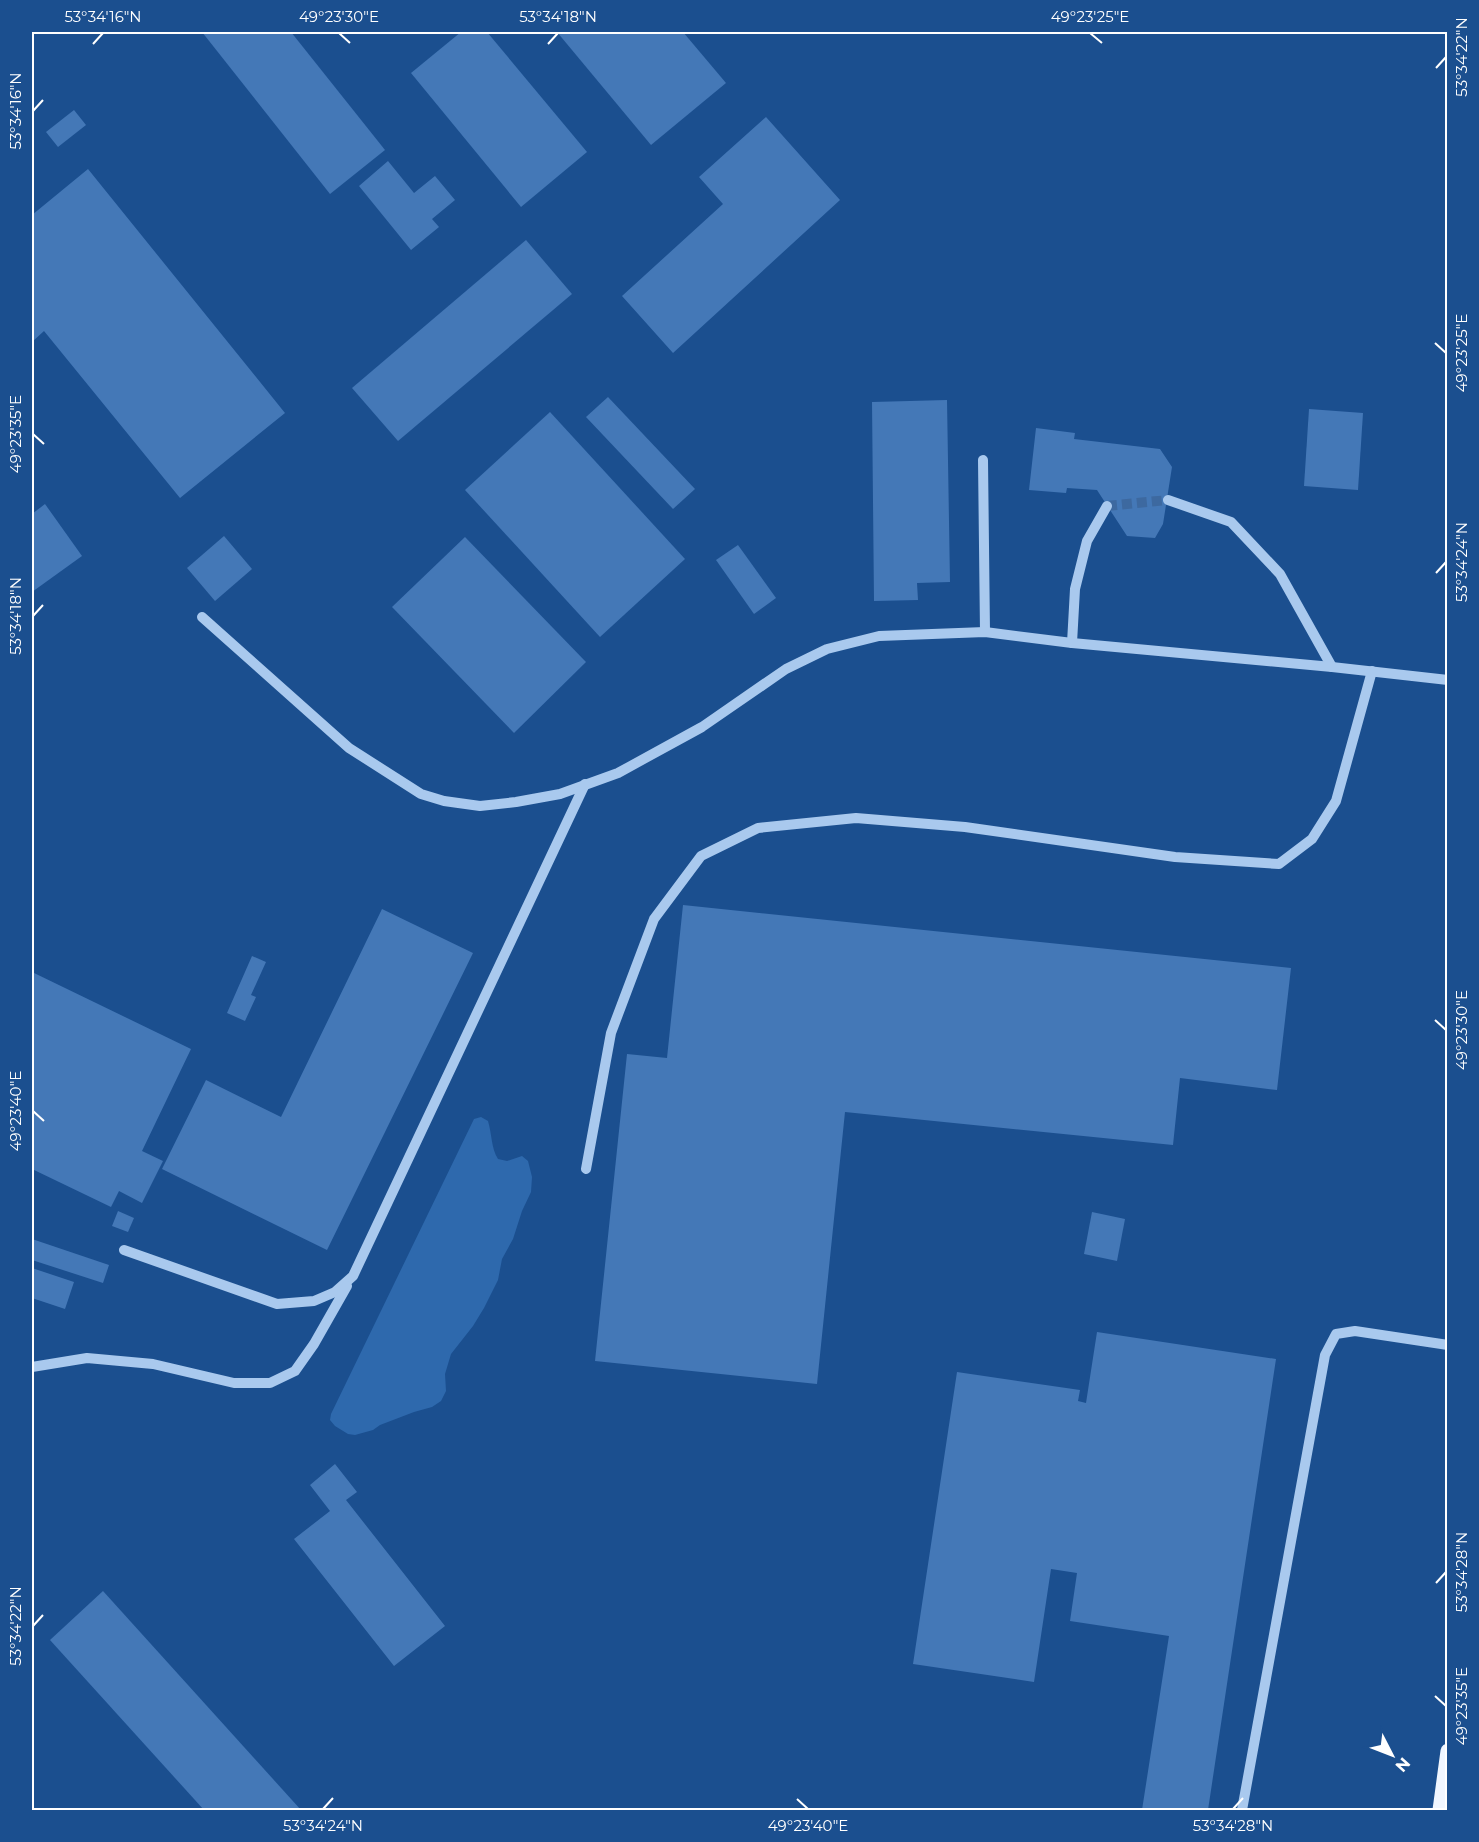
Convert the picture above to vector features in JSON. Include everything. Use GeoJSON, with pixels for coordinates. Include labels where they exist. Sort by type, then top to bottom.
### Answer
{"type":"FeatureCollection","features":[{"type":"Feature","properties":{"kind":"main road"},"geometry":{"type":"LineString","coordinates":[[1440,1810],[1448,1751]]}},
{"type":"Feature","properties":{"kind":"lane"},"geometry":{"type":"LineString","coordinates":[[983,460],[986,632]]}},
{"type":"Feature","properties":{"kind":"lane"},"geometry":{"type":"LineString","coordinates":[[1168,500],[1231,522],[1280,574],[1332,667]]}},
{"type":"Feature","properties":{"kind":"lane"},"geometry":{"type":"LineString","coordinates":[[1072,643],[1075,589],[1087,541],[1107,506]]}},
{"type":"Feature","properties":{"kind":"lane"},"geometry":{"type":"LineString","coordinates":[[202,617],[349,748],[421,794],[444,801],[480,806],[549,796],[618,773],[702,727],[786,669],[827,649],[879,636],[986,632],[1072,643],[1448,680]]}},
{"type":"Feature","properties":{"kind":"lane"},"geometry":{"type":"LineString","coordinates":[[586,1169],[611,1033],[654,919],[701,856],[758,828],[856,818],[965,827],[1175,857],[1279,864],[1311,839],[1336,801],[1372,671]]}},
{"type":"Feature","properties":{"kind":"lane"},"geometry":{"type":"LineString","coordinates":[[32,1367],[87,1358],[153,1364],[234,1383],[270,1383],[295,1371],[314,1344],[353,1276],[585,784]]}},
{"type":"Feature","properties":{"kind":"lane"},"geometry":{"type":"LineString","coordinates":[[124,1250],[277,1304],[314,1301],[335,1292],[353,1276]]}},
{"type":"Feature","properties":{"kind":"lane"},"geometry":{"type":"LineString","coordinates":[[1242,1810],[1325,1355],[1336,1334],[1355,1331],[1448,1345]]}},
{"type":"Feature","properties":{"kind":"shaded area"},"geometry":{"type":"Polygon","coordinates":[[[481,1117],[488,1121],[498,1159],[507,1161],[522,1156],[528,1161],[532,1177],[531,1192],[513,1239],[502,1259],[498,1280],[473,1326],[451,1354],[445,1374],[446,1391],[441,1401],[432,1407],[380,1425],[373,1430],[355,1435],[348,1434],[335,1426],[330,1420],[331,1414],[474,1119],[481,1117]]]}},
{"type":"Feature","properties":{"kind":"building"},"geometry":{"type":"Polygon","coordinates":[[[202,32],[291,32],[385,150],[330,194],[202,32]]]}},
{"type":"Feature","properties":{"kind":"building"},"geometry":{"type":"Polygon","coordinates":[[[461,32],[487,32],[587,152],[521,207],[411,73],[461,32]]]}},
{"type":"Feature","properties":{"kind":"building"},"geometry":{"type":"Polygon","coordinates":[[[557,32],[683,32],[726,83],[651,145],[557,32]]]}},
{"type":"Feature","properties":{"kind":"building"},"geometry":{"type":"Polygon","coordinates":[[[74,110],[86,125],[58,147],[46,132],[74,110]]]}},
{"type":"Feature","properties":{"kind":"building"},"geometry":{"type":"Polygon","coordinates":[[[766,117],[840,200],[673,353],[622,296],[723,204],[699,177],[766,117]]]}},
{"type":"Feature","properties":{"kind":"building"},"geometry":{"type":"Polygon","coordinates":[[[388,161],[414,193],[435,176],[455,200],[432,219],[439,227],[411,250],[359,186],[388,161]]]}},
{"type":"Feature","properties":{"kind":"building"},"geometry":{"type":"Polygon","coordinates":[[[88,169],[285,413],[180,498],[44,331],[32,342],[32,215],[88,169]]]}},
{"type":"Feature","properties":{"kind":"building"},"geometry":{"type":"Polygon","coordinates":[[[526,240],[572,294],[398,441],[352,388],[526,240]]]}},
{"type":"Feature","properties":{"kind":"building"},"geometry":{"type":"Polygon","coordinates":[[[608,397],[695,489],[673,509],[586,417],[608,397]]]}},
{"type":"Feature","properties":{"kind":"building"},"geometry":{"type":"Polygon","coordinates":[[[947,400],[950,582],[917,583],[918,600],[874,601],[872,402],[947,400]]]}},
{"type":"Feature","properties":{"kind":"building"},"geometry":{"type":"Polygon","coordinates":[[[1309,409],[1363,413],[1358,490],[1304,486],[1309,409]]]}},
{"type":"Feature","properties":{"kind":"building"},"geometry":{"type":"Polygon","coordinates":[[[550,412],[685,559],[600,637],[465,490],[550,412]]]}},
{"type":"Feature","properties":{"kind":"building"},"geometry":{"type":"Polygon","coordinates":[[[1036,428],[1075,433],[1074,439],[1160,449],[1172,467],[1163,524],[1155,538],[1127,536],[1097,490],[1067,488],[1066,493],[1029,490],[1036,428]]]}},
{"type":"Feature","properties":{"kind":"building"},"geometry":{"type":"Polygon","coordinates":[[[45,504],[82,556],[32,592],[32,514],[45,504]]]}},
{"type":"Feature","properties":{"kind":"building"},"geometry":{"type":"Polygon","coordinates":[[[224,536],[252,569],[215,601],[187,568],[224,536]]]}},
{"type":"Feature","properties":{"kind":"building"},"geometry":{"type":"Polygon","coordinates":[[[465,537],[586,662],[514,733],[392,607],[465,537]]]}},
{"type":"Feature","properties":{"kind":"building"},"geometry":{"type":"Polygon","coordinates":[[[738,545],[776,598],[754,614],[716,560],[738,545]]]}},
{"type":"Feature","properties":{"kind":"building"},"geometry":{"type":"Polygon","coordinates":[[[683,905],[1291,968],[1277,1090],[1180,1078],[1173,1145],[845,1112],[817,1384],[595,1361],[627,1054],[667,1058],[683,905]]]}},
{"type":"Feature","properties":{"kind":"building"},"geometry":{"type":"Polygon","coordinates":[[[382,909],[473,953],[327,1250],[162,1169],[206,1080],[281,1117],[382,909]]]}},
{"type":"Feature","properties":{"kind":"building"},"geometry":{"type":"Polygon","coordinates":[[[252,956],[266,962],[251,995],[256,997],[245,1021],[227,1013],[252,956]]]}},
{"type":"Feature","properties":{"kind":"building"},"geometry":{"type":"Polygon","coordinates":[[[32,972],[191,1049],[142,1151],[163,1161],[142,1203],[119,1191],[111,1207],[32,1169],[32,972]]]}},
{"type":"Feature","properties":{"kind":"building"},"geometry":{"type":"Polygon","coordinates":[[[118,1211],[134,1218],[128,1232],[112,1226],[118,1211]]]}},
{"type":"Feature","properties":{"kind":"building"},"geometry":{"type":"Polygon","coordinates":[[[1092,1212],[1125,1219],[1117,1261],[1084,1254],[1092,1212]]]}},
{"type":"Feature","properties":{"kind":"building"},"geometry":{"type":"Polygon","coordinates":[[[32,1239],[109,1265],[103,1283],[32,1260],[32,1239]]]}},
{"type":"Feature","properties":{"kind":"building"},"geometry":{"type":"Polygon","coordinates":[[[32,1268],[74,1282],[65,1309],[32,1298],[32,1268]]]}},
{"type":"Feature","properties":{"kind":"building"},"geometry":{"type":"Polygon","coordinates":[[[1097,1332],[1276,1359],[1208,1810],[1142,1810],[1169,1636],[1070,1621],[1077,1573],[1051,1569],[1034,1682],[913,1664],[957,1372],[1080,1390],[1078,1401],[1086,1403],[1097,1332]]]}},
{"type":"Feature","properties":{"kind":"building"},"geometry":{"type":"Polygon","coordinates":[[[335,1464],[357,1492],[346,1500],[445,1626],[394,1666],[294,1539],[330,1511],[310,1485],[335,1464]]]}},
{"type":"Feature","properties":{"kind":"building"},"geometry":{"type":"Polygon","coordinates":[[[103,1591],[301,1810],[204,1810],[50,1640],[103,1591]]]}},
{"type":"Feature","properties":{"kind":"tunnel"},"geometry":{"type":"LineString","coordinates":[[1107,506],[1168,500]]}}]}
